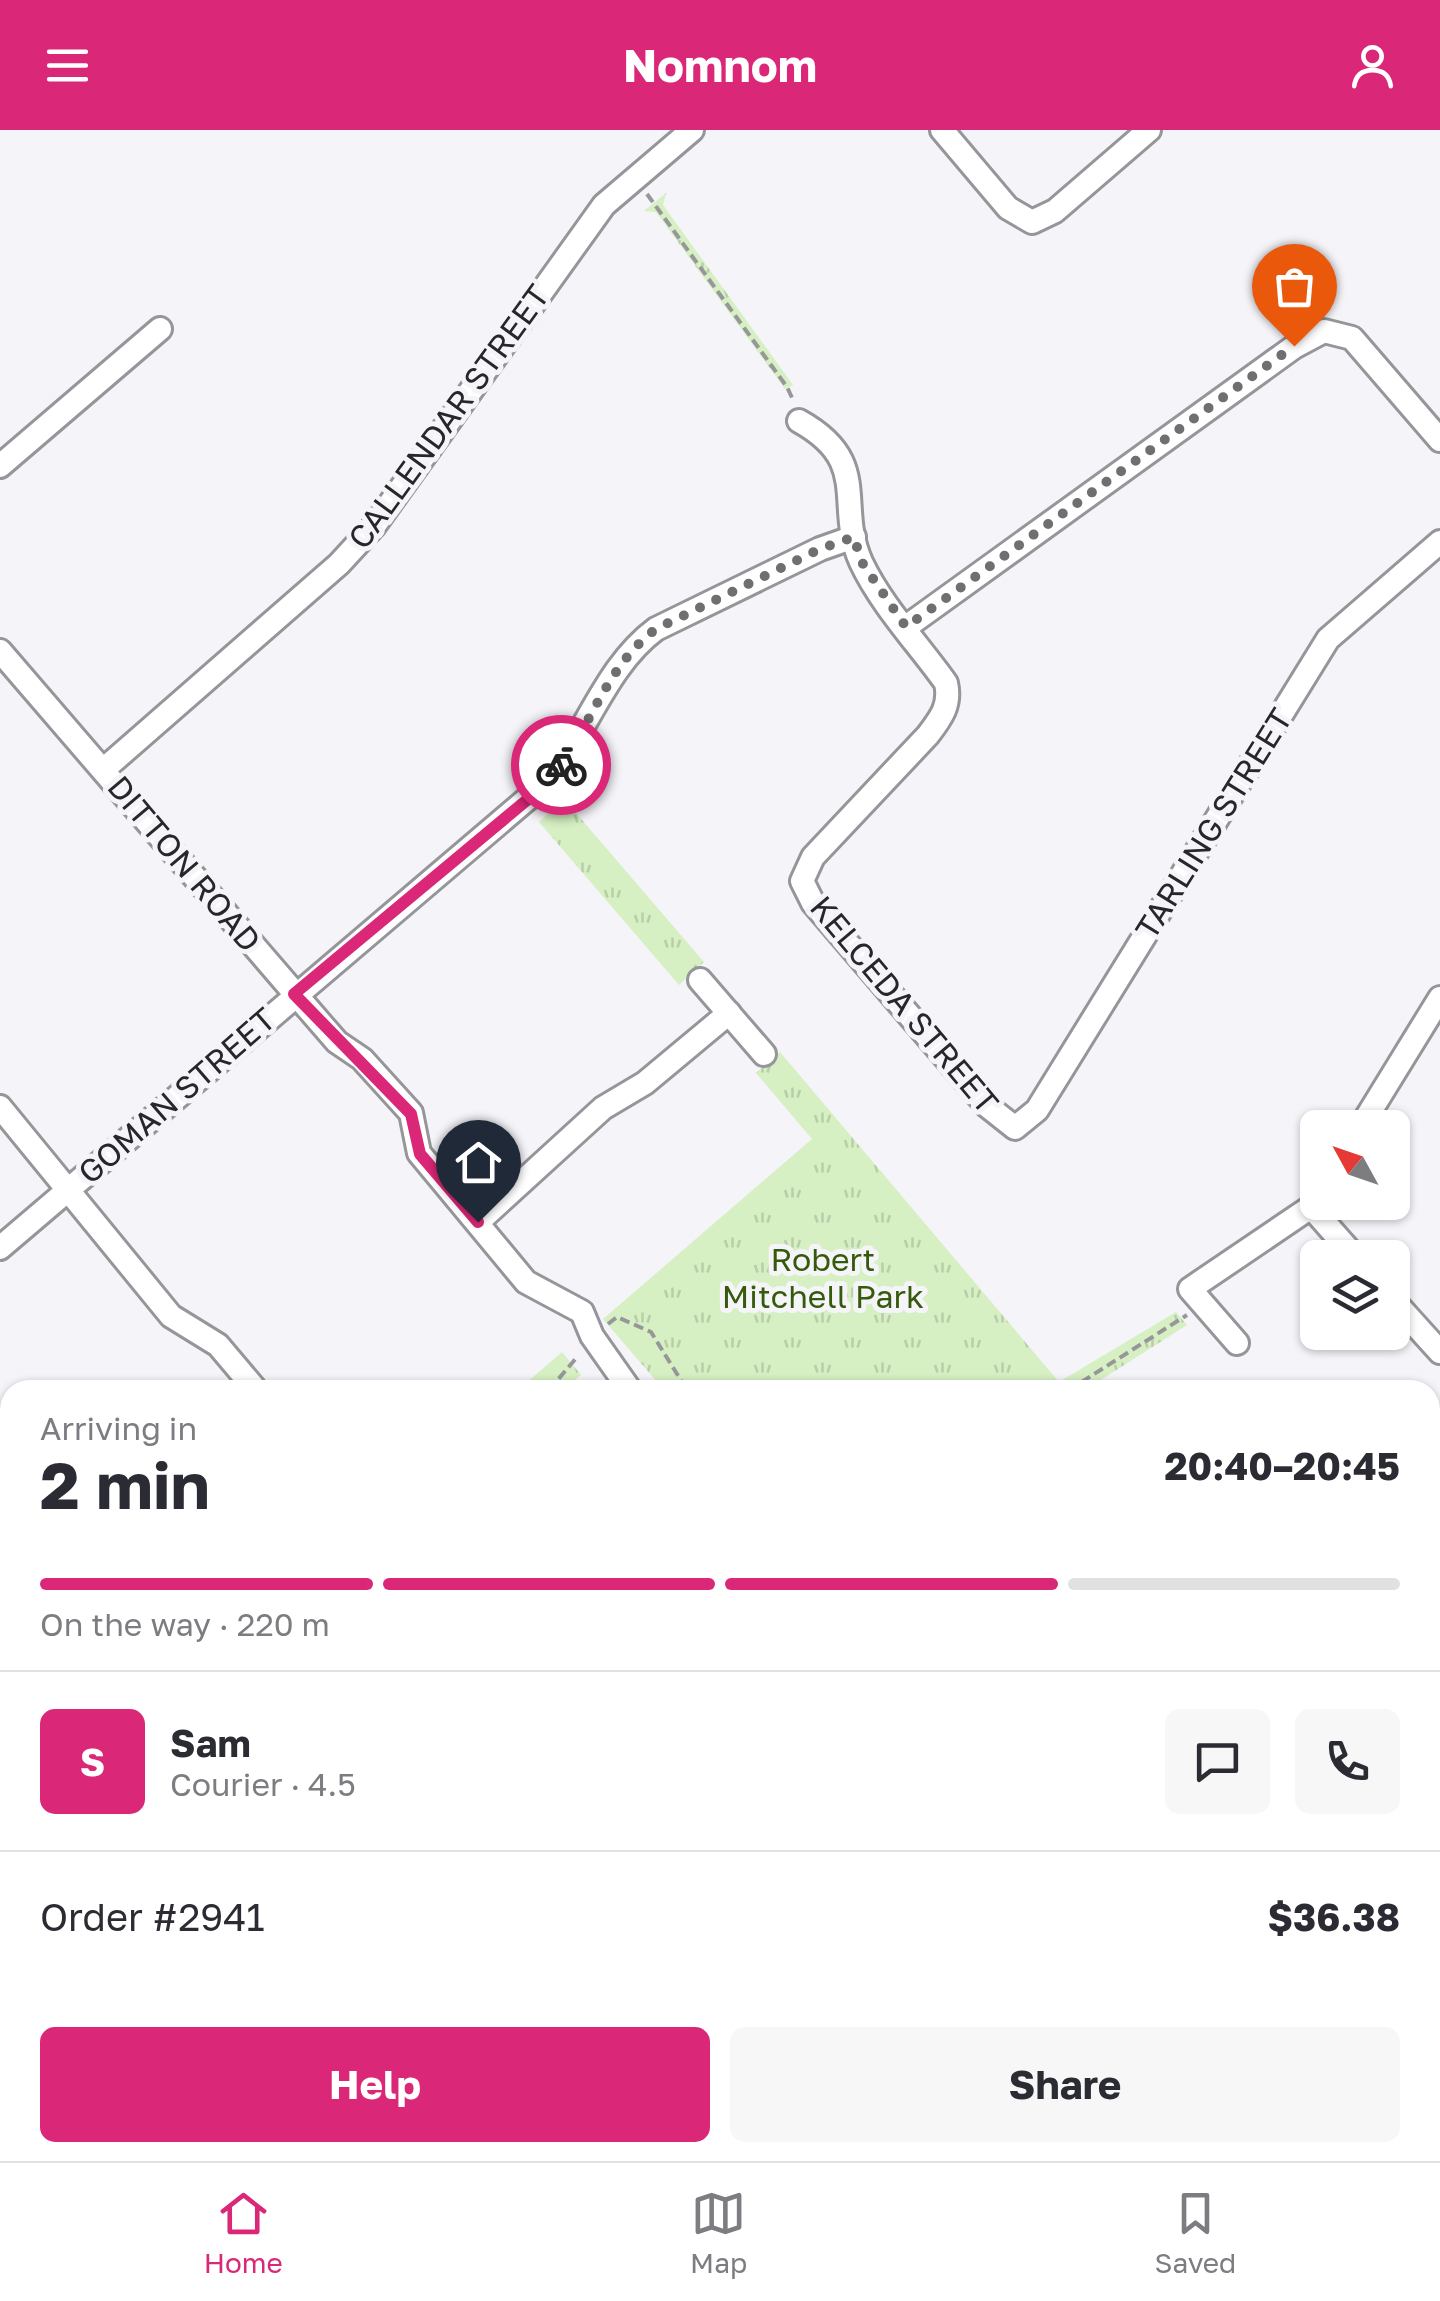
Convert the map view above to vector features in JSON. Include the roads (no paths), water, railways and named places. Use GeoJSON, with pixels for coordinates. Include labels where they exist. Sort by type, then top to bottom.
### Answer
{"type":"FeatureCollection","features":[{"type":"Feature","properties":{"kind":"street","name":"CALLENDAR STREET"},"geometry":{"type":"LineString","coordinates":[[103,770],[339,564],[374,526],[604,205],[692,130]]}},
{"type":"Feature","properties":{"kind":"street"},"geometry":{"type":"LineString","coordinates":[[942,130],[1008,208],[1032,222],[1056,211],[1150,130]]}},
{"type":"Feature","properties":{"kind":"street"},"geometry":{"type":"LineString","coordinates":[[0,466],[160,330]]}},
{"type":"Feature","properties":{"kind":"street"},"geometry":{"type":"LineString","coordinates":[[906,627],[1294,346],[1324,331],[1352,338],[1440,440]]}},
{"type":"Feature","properties":{"kind":"street"},"geometry":{"type":"LineString","coordinates":[[799,422],[825,436],[843,464],[852,494],[854,537]]}},
{"type":"Feature","properties":{"kind":"street","name":"KELCEDA STREET"},"geometry":{"type":"LineString","coordinates":[[854,537],[861,561],[946,683],[945,713],[813,858],[802,881],[813,903],[986,1105],[1015,1128]]}},
{"type":"Feature","properties":{"kind":"street","name":"GOMAN STREET"},"geometry":{"type":"LineString","coordinates":[[0,1248],[294,994],[539,790],[571,750],[634,645],[656,629],[820,549],[854,537]]}},
{"type":"Feature","properties":{"kind":"street","name":"TARLING STREET"},"geometry":{"type":"LineString","coordinates":[[1015,1128],[1037,1110],[1328,639],[1440,542]]}},
{"type":"Feature","properties":{"kind":"street","name":"DITTON ROAD"},"geometry":{"type":"LineString","coordinates":[[0,651],[294,994],[411,1114],[420,1154],[526,1282],[582,1312],[592,1336],[623,1380]]}},
{"type":"Feature","properties":{"kind":"street"},"geometry":{"type":"LineString","coordinates":[[700,980],[764,1054]]}},
{"type":"Feature","properties":{"kind":"street"},"geometry":{"type":"LineString","coordinates":[[1371,1110],[1440,998]]}},
{"type":"Feature","properties":{"kind":"street"},"geometry":{"type":"LineString","coordinates":[[478,1222],[603,1108],[645,1083],[729,1013]]}},
{"type":"Feature","properties":{"kind":"street"},"geometry":{"type":"LineString","coordinates":[[0,1107],[171,1316],[218,1345],[248,1380]]}},
{"type":"Feature","properties":{"kind":"street"},"geometry":{"type":"LineString","coordinates":[[1236,1343],[1190,1288],[1300,1212]]}},
{"type":"Feature","properties":{"kind":"street"},"geometry":{"type":"LineString","coordinates":[[1410,1318],[1440,1352]]}},
{"type":"Feature","properties":{"kind":"park label","name":"Robert Mitchell Park"},"geometry":{"type":"Point","coordinates":[823,1278]}}]}
